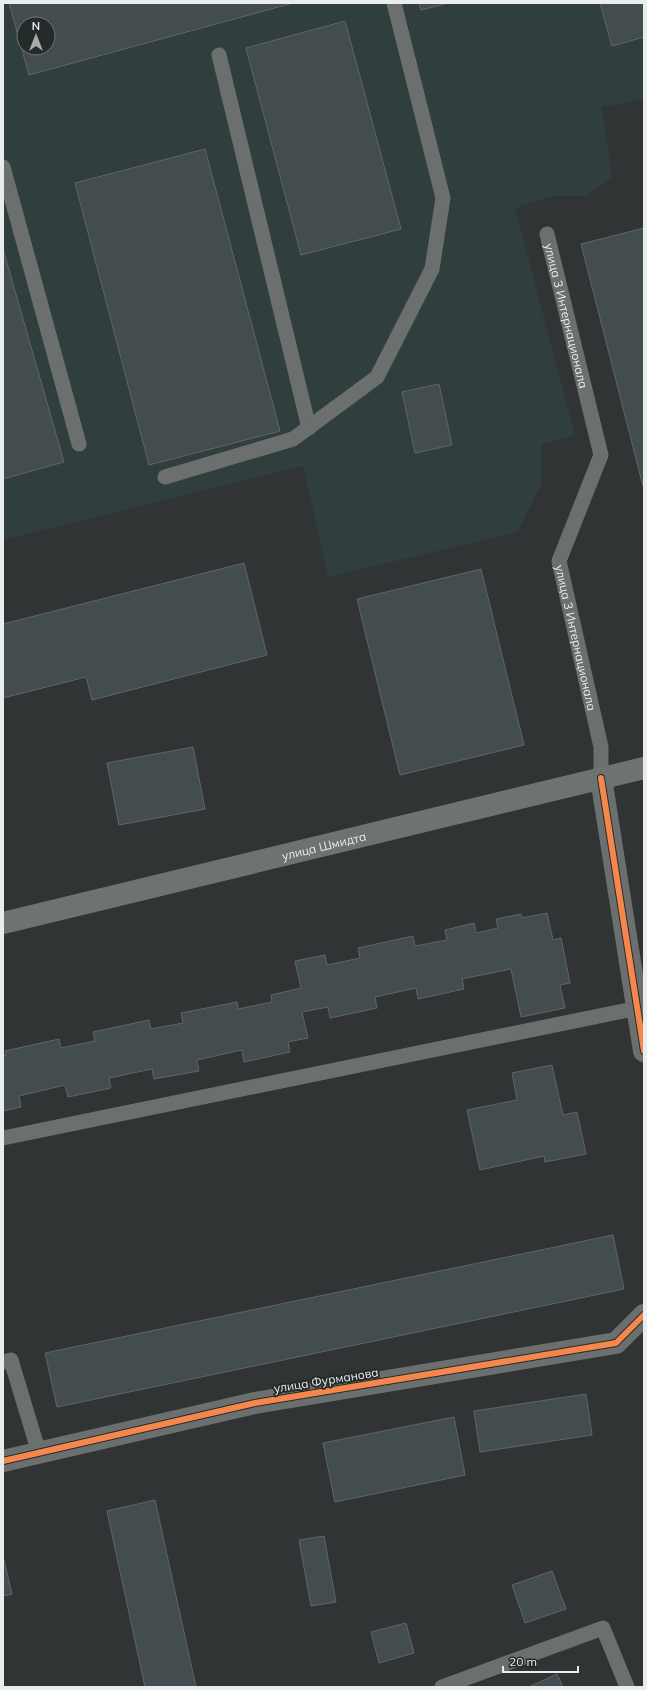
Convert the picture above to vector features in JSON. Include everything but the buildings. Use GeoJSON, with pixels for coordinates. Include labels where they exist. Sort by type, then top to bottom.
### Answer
{"type":"FeatureCollection","features":[{"type":"Feature","properties":{"kind":"main road","name":"улица Шмидта"},"geometry":{"type":"LineString","coordinates":[[3,923],[644,768]]}},
{"type":"Feature","properties":{"kind":"street","name":"улица 3 Интернационала"},"geometry":{"type":"LineString","coordinates":[[601,778],[644,1051]]}},
{"type":"Feature","properties":{"kind":"street","name":"улица Фурманова"},"geometry":{"type":"LineString","coordinates":[[3,1461],[255,1404],[616,1343],[644,1315]]}},
{"type":"Feature","properties":{"kind":"lane"},"geometry":{"type":"LineString","coordinates":[[165,477],[293,440],[377,377],[432,268],[443,198],[394,3]]}},
{"type":"Feature","properties":{"kind":"lane"},"geometry":{"type":"LineString","coordinates":[[219,55],[309,428]]}},
{"type":"Feature","properties":{"kind":"lane"},"geometry":{"type":"LineString","coordinates":[[3,167],[79,444]]}},
{"type":"Feature","properties":{"kind":"lane","name":"улица 3 Интернационала"},"geometry":{"type":"LineString","coordinates":[[547,234],[601,454],[558,560],[601,747],[601,778]]}},
{"type":"Feature","properties":{"kind":"lane"},"geometry":{"type":"LineString","coordinates":[[3,1138],[638,1008]]}},
{"type":"Feature","properties":{"kind":"lane"},"geometry":{"type":"LineString","coordinates":[[3,1362],[11,1360],[38,1453]]}},
{"type":"Feature","properties":{"kind":"lane"},"geometry":{"type":"LineString","coordinates":[[442,1687],[603,1628],[627,1687]]}},
{"type":"Feature","properties":{"kind":"shaded area"},"geometry":{"type":"Polygon","coordinates":[[[3,3],[644,3],[644,97],[638,100],[602,107],[612,178],[585,196],[552,196],[515,208],[575,435],[542,445],[541,485],[518,532],[328,577],[303,466],[3,540],[3,3]]]}},
{"type":"Feature","properties":{"kind":"cycle path"},"geometry":{"type":"LineString","coordinates":[[601,778],[644,1051]]}},
{"type":"Feature","properties":{"kind":"cycle path"},"geometry":{"type":"LineString","coordinates":[[3,1461],[255,1403],[616,1343],[644,1315]]}}]}
